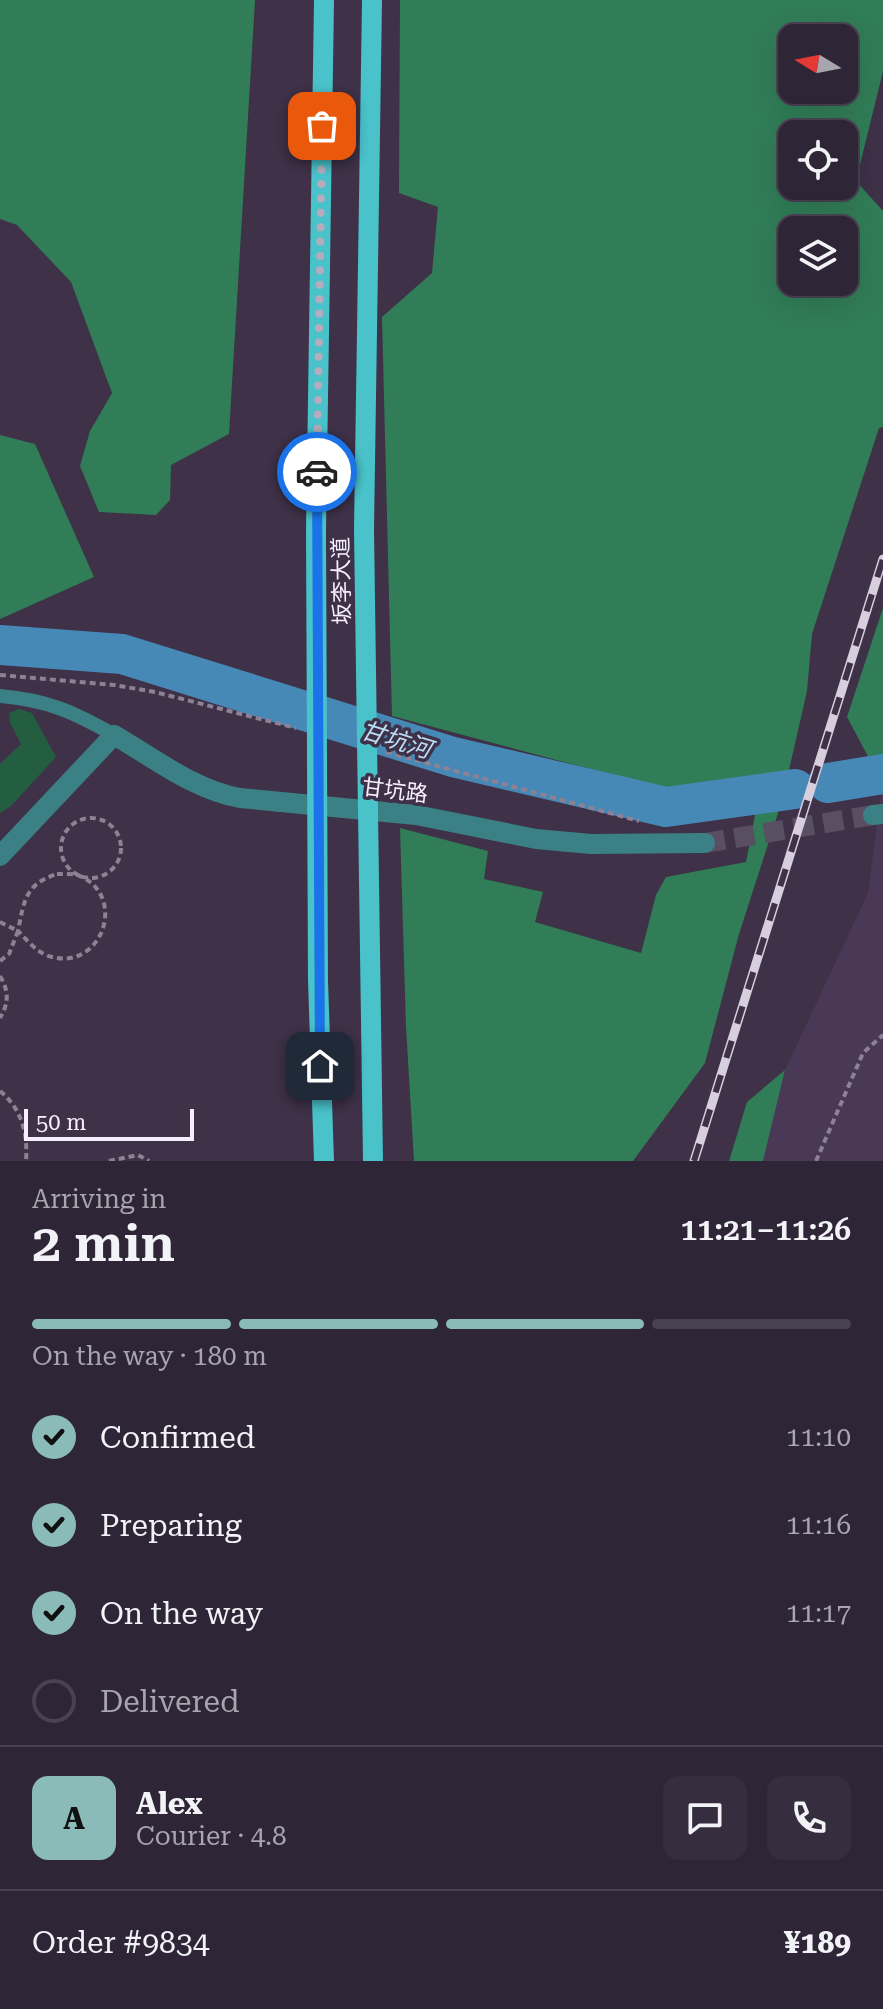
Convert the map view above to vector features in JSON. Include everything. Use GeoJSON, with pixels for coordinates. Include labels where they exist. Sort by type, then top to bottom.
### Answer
{"type":"FeatureCollection","features":[{"type":"Feature","properties":{"kind":"main road","name":"坂李大道"},"geometry":{"type":"LineString","coordinates":[[324,0],[316,531],[318,980],[324,1161]]}},
{"type":"Feature","properties":{"kind":"main road","name":"坂李大道"},"geometry":{"type":"LineString","coordinates":[[372,0],[364,530],[373,1161]]}},
{"type":"Feature","properties":{"kind":"street","name":"甘坑路"},"geometry":{"type":"LineString","coordinates":[[114,735],[220,795],[416,815],[536,839],[577,843],[705,843]]}},
{"type":"Feature","properties":{"kind":"street"},"geometry":{"type":"LineString","coordinates":[[0,856],[114,735]]}},
{"type":"Feature","properties":{"kind":"lane"},"geometry":{"type":"LineString","coordinates":[[0,696],[26,698],[63,708],[114,735]]}},
{"type":"Feature","properties":{"kind":"path"},"geometry":{"type":"LineString","coordinates":[[0,922],[18,931],[39,951],[51,957],[78,956],[90,950],[99,940],[104,927],[106,914],[103,901],[96,889],[83,877],[74,872],[62,856],[63,836],[76,821],[96,818],[113,827],[118,835],[120,854],[110,871],[102,876],[83,877],[57,874],[43,878],[24,900],[18,931],[9,954],[0,961]]}},
{"type":"Feature","properties":{"kind":"path"},"geometry":{"type":"LineString","coordinates":[[0,976],[6,986],[7,997],[0,1018]]}},
{"type":"Feature","properties":{"kind":"path"},"geometry":{"type":"LineString","coordinates":[[816,1161],[863,1053],[883,1035]]}},
{"type":"Feature","properties":{"kind":"path"},"geometry":{"type":"LineString","coordinates":[[0,1091],[15,1105],[26,1131],[26,1161]]}},
{"type":"Feature","properties":{"kind":"path"},"geometry":{"type":"LineString","coordinates":[[109,1161],[138,1155],[149,1161]]}},
{"type":"Feature","properties":{"kind":"shaded area"},"geometry":{"type":"Polygon","coordinates":[[[883,779],[883,1161],[763,1161],[785,1070],[868,893],[883,779]]]}},
{"type":"Feature","properties":{"kind":"green space"},"geometry":{"type":"Polygon","coordinates":[[[0,0],[255,0],[229,434],[171,465],[170,500],[156,515],[99,512],[80,466],[90,431],[112,393],[71,282],[17,225],[0,219],[0,0]]]}},
{"type":"Feature","properties":{"kind":"green space"},"geometry":{"type":"Polygon","coordinates":[[[400,0],[883,0],[883,71],[858,173],[858,120],[778,120],[778,200],[858,200],[858,183],[883,211],[883,427],[879,428],[812,634],[807,691],[782,801],[739,934],[705,1063],[633,1161],[414,1161],[400,828],[488,851],[484,879],[543,892],[535,922],[641,953],[656,895],[666,877],[746,862],[761,784],[687,795],[392,716],[382,317],[432,273],[438,207],[399,193],[400,0]]]}},
{"type":"Feature","properties":{"kind":"green space"},"geometry":{"type":"Polygon","coordinates":[[[0,435],[35,444],[94,577],[0,619],[0,435]]]}},
{"type":"Feature","properties":{"kind":"green space"},"geometry":{"type":"Polygon","coordinates":[[[883,608],[883,762],[870,760],[847,717],[883,608]]]}},
{"type":"Feature","properties":{"kind":"green space"},"geometry":{"type":"Polygon","coordinates":[[[19,709],[32,713],[56,757],[11,806],[0,813],[0,764],[21,744],[10,723],[9,713],[19,709]]]}},
{"type":"Feature","properties":{"kind":"green space"},"geometry":{"type":"Polygon","coordinates":[[[785,1070],[763,1161],[729,1161],[747,1102],[785,1070]]]}},
{"type":"Feature","properties":{"kind":"waterway","name":"甘坑河"},"geometry":{"type":"LineString","coordinates":[[0,645],[122,654],[453,757],[666,807],[795,789]]}},
{"type":"Feature","properties":{"kind":"waterway","name":"甘坑河"},"geometry":{"type":"LineString","coordinates":[[828,783],[883,774]]}},
{"type":"Feature","properties":{"kind":"tunnel"},"geometry":{"type":"LineString","coordinates":[[705,843],[873,815]]}},
{"type":"Feature","properties":{"kind":"railway"},"geometry":{"type":"LineString","coordinates":[[694,1161],[883,559]]}},
{"type":"Feature","properties":{"kind":"way so far"},"geometry":{"type":"LineString","coordinates":[[317,472],[322,126]]}},
{"type":"Feature","properties":{"kind":"route"},"geometry":{"type":"LineString","coordinates":[[317,472],[320,1066]]}}]}
